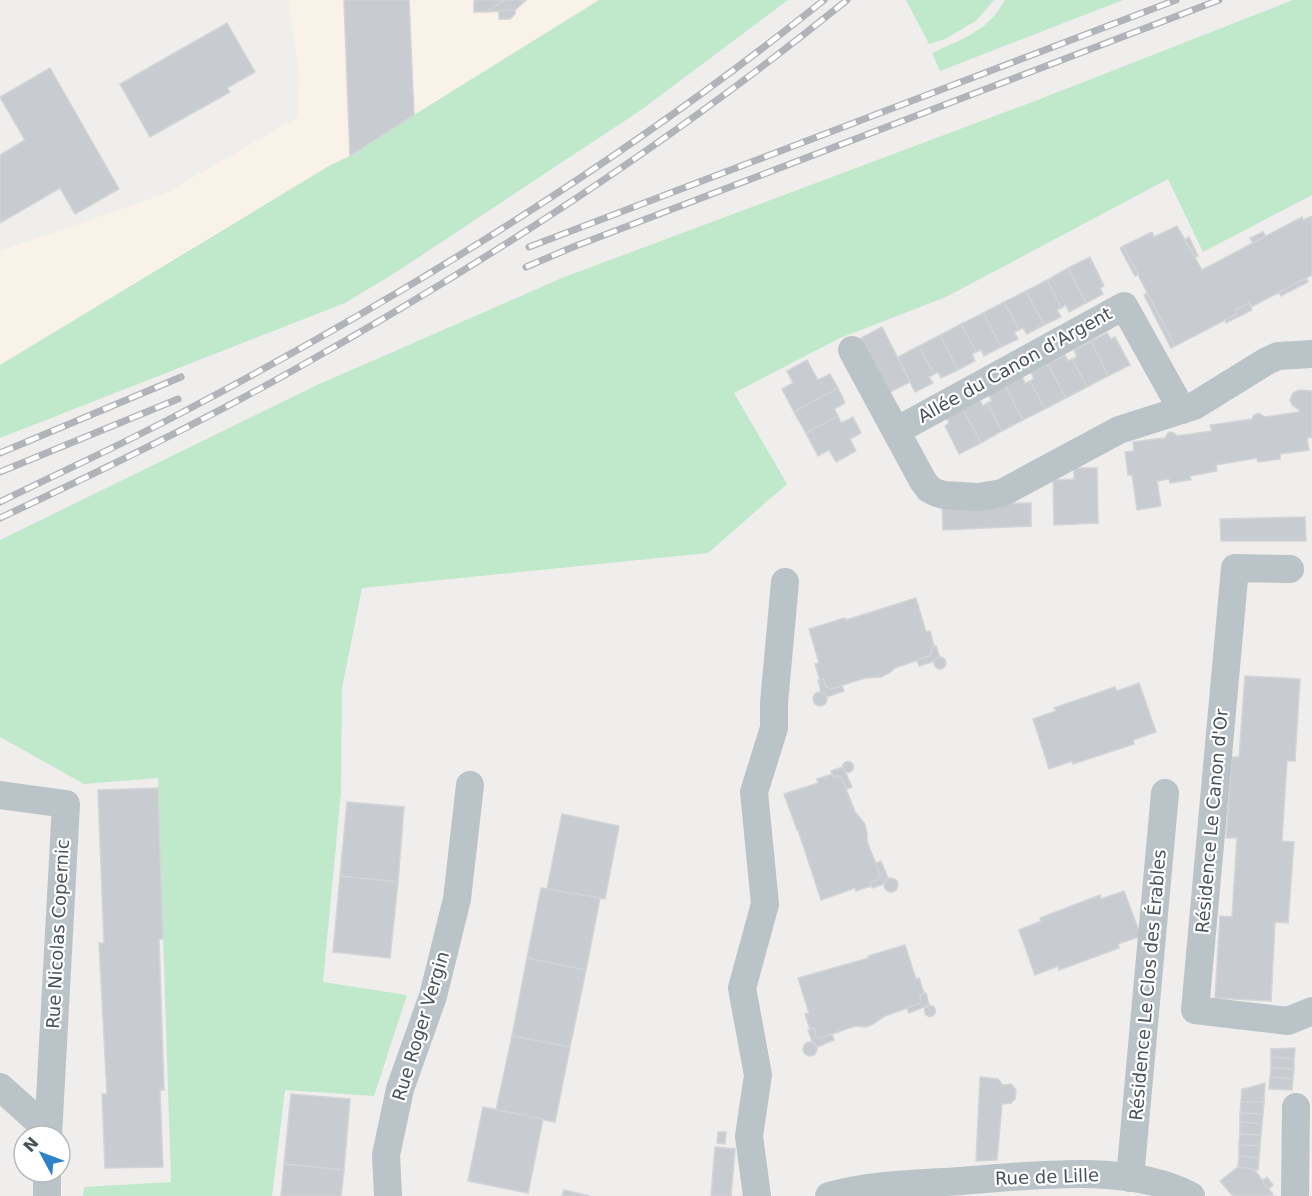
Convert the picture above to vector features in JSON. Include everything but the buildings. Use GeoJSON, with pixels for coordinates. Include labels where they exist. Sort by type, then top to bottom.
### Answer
{"type":"FeatureCollection","features":[{"type":"Feature","properties":{"kind":"street","name":"Allée du Canon d'Argent"},"geometry":{"type":"LineString","coordinates":[[896,430],[1124,306],[1182,410]]}},
{"type":"Feature","properties":{"kind":"street","name":"Allée du Canon d'Argent"},"geometry":{"type":"LineString","coordinates":[[852,350],[929,489],[944,495],[978,497],[1002,493],[1119,430],[1201,402],[1278,356],[1312,354]]}},
{"type":"Feature","properties":{"kind":"street","name":"Résidence Le Canon d'Or"},"geometry":{"type":"LineString","coordinates":[[1290,569],[1235,568],[1195,1010],[1288,1022],[1312,1011]]}},
{"type":"Feature","properties":{"kind":"street"},"geometry":{"type":"LineString","coordinates":[[756,1196],[749,1136],[758,1075],[742,988],[765,904],[754,792],[774,728],[774,703],[785,582]]}},
{"type":"Feature","properties":{"kind":"street","name":"Rue Roger Vergin"},"geometry":{"type":"LineString","coordinates":[[388,1196],[386,1155],[400,1089],[434,996],[457,898],[470,785]]}},
{"type":"Feature","properties":{"kind":"street","name":"Résidence Le Clos des Érables"},"geometry":{"type":"LineString","coordinates":[[1130,1178],[1165,793]]}},
{"type":"Feature","properties":{"kind":"street","name":"Rue Nicolas Copernic"},"geometry":{"type":"LineString","coordinates":[[0,795],[66,804],[48,1124]]}},
{"type":"Feature","properties":{"kind":"street","name":"Rue Nicolas Copernic"},"geometry":{"type":"LineString","coordinates":[[0,1087],[39,1124]]}},
{"type":"Feature","properties":{"kind":"street"},"geometry":{"type":"LineString","coordinates":[[1295,1196],[1296,1107]]}},
{"type":"Feature","properties":{"kind":"street","name":"Rue de Lille"},"geometry":{"type":"LineString","coordinates":[[829,1196],[880,1187],[1047,1175],[1105,1175],[1130,1178],[1167,1185],[1191,1196]]}},
{"type":"Feature","properties":{"kind":"shaded area"},"geometry":{"type":"Polygon","coordinates":[[[288,0],[599,0],[350,156],[329,166],[0,365],[0,251],[164,194],[298,117],[299,71],[288,0]]]}},
{"type":"Feature","properties":{"kind":"green space"},"geometry":{"type":"Polygon","coordinates":[[[599,0],[788,0],[641,110],[398,271],[345,303],[0,438],[0,365],[329,166],[350,156],[599,0]]]}},
{"type":"Feature","properties":{"kind":"green space"},"geometry":{"type":"Polygon","coordinates":[[[906,0],[994,0],[977,20],[945,39],[929,44],[906,0]]]}},
{"type":"Feature","properties":{"kind":"green space"},"geometry":{"type":"Polygon","coordinates":[[[1005,0],[1123,0],[940,71],[932,53],[981,28],[1005,0]]]}},
{"type":"Feature","properties":{"kind":"green space"},"geometry":{"type":"Polygon","coordinates":[[[1293,0],[1312,0],[1312,195],[1203,252],[1168,179],[946,297],[840,338],[734,393],[787,484],[708,553],[362,588],[342,688],[341,792],[323,982],[407,995],[374,1096],[285,1090],[272,1196],[83,1196],[84,1187],[171,1182],[158,778],[84,784],[0,737],[0,540],[317,385],[562,278],[1035,101],[1293,0]]]}},
{"type":"Feature","properties":{"kind":"railway"},"geometry":{"type":"LineString","coordinates":[[0,502],[183,412],[267,367],[432,272],[514,221],[672,115],[824,0]]}},
{"type":"Feature","properties":{"kind":"railway"},"geometry":{"type":"LineString","coordinates":[[0,518],[226,407],[441,284],[649,149],[717,101],[847,0]]}},
{"type":"Feature","properties":{"kind":"railway"},"geometry":{"type":"LineString","coordinates":[[529,247],[1176,0]]}},
{"type":"Feature","properties":{"kind":"railway"},"geometry":{"type":"LineString","coordinates":[[526,267],[1219,0]]}},
{"type":"Feature","properties":{"kind":"railway"},"geometry":{"type":"LineString","coordinates":[[0,453],[181,377]]}},
{"type":"Feature","properties":{"kind":"railway"},"geometry":{"type":"LineString","coordinates":[[0,472],[178,399]]}}]}
